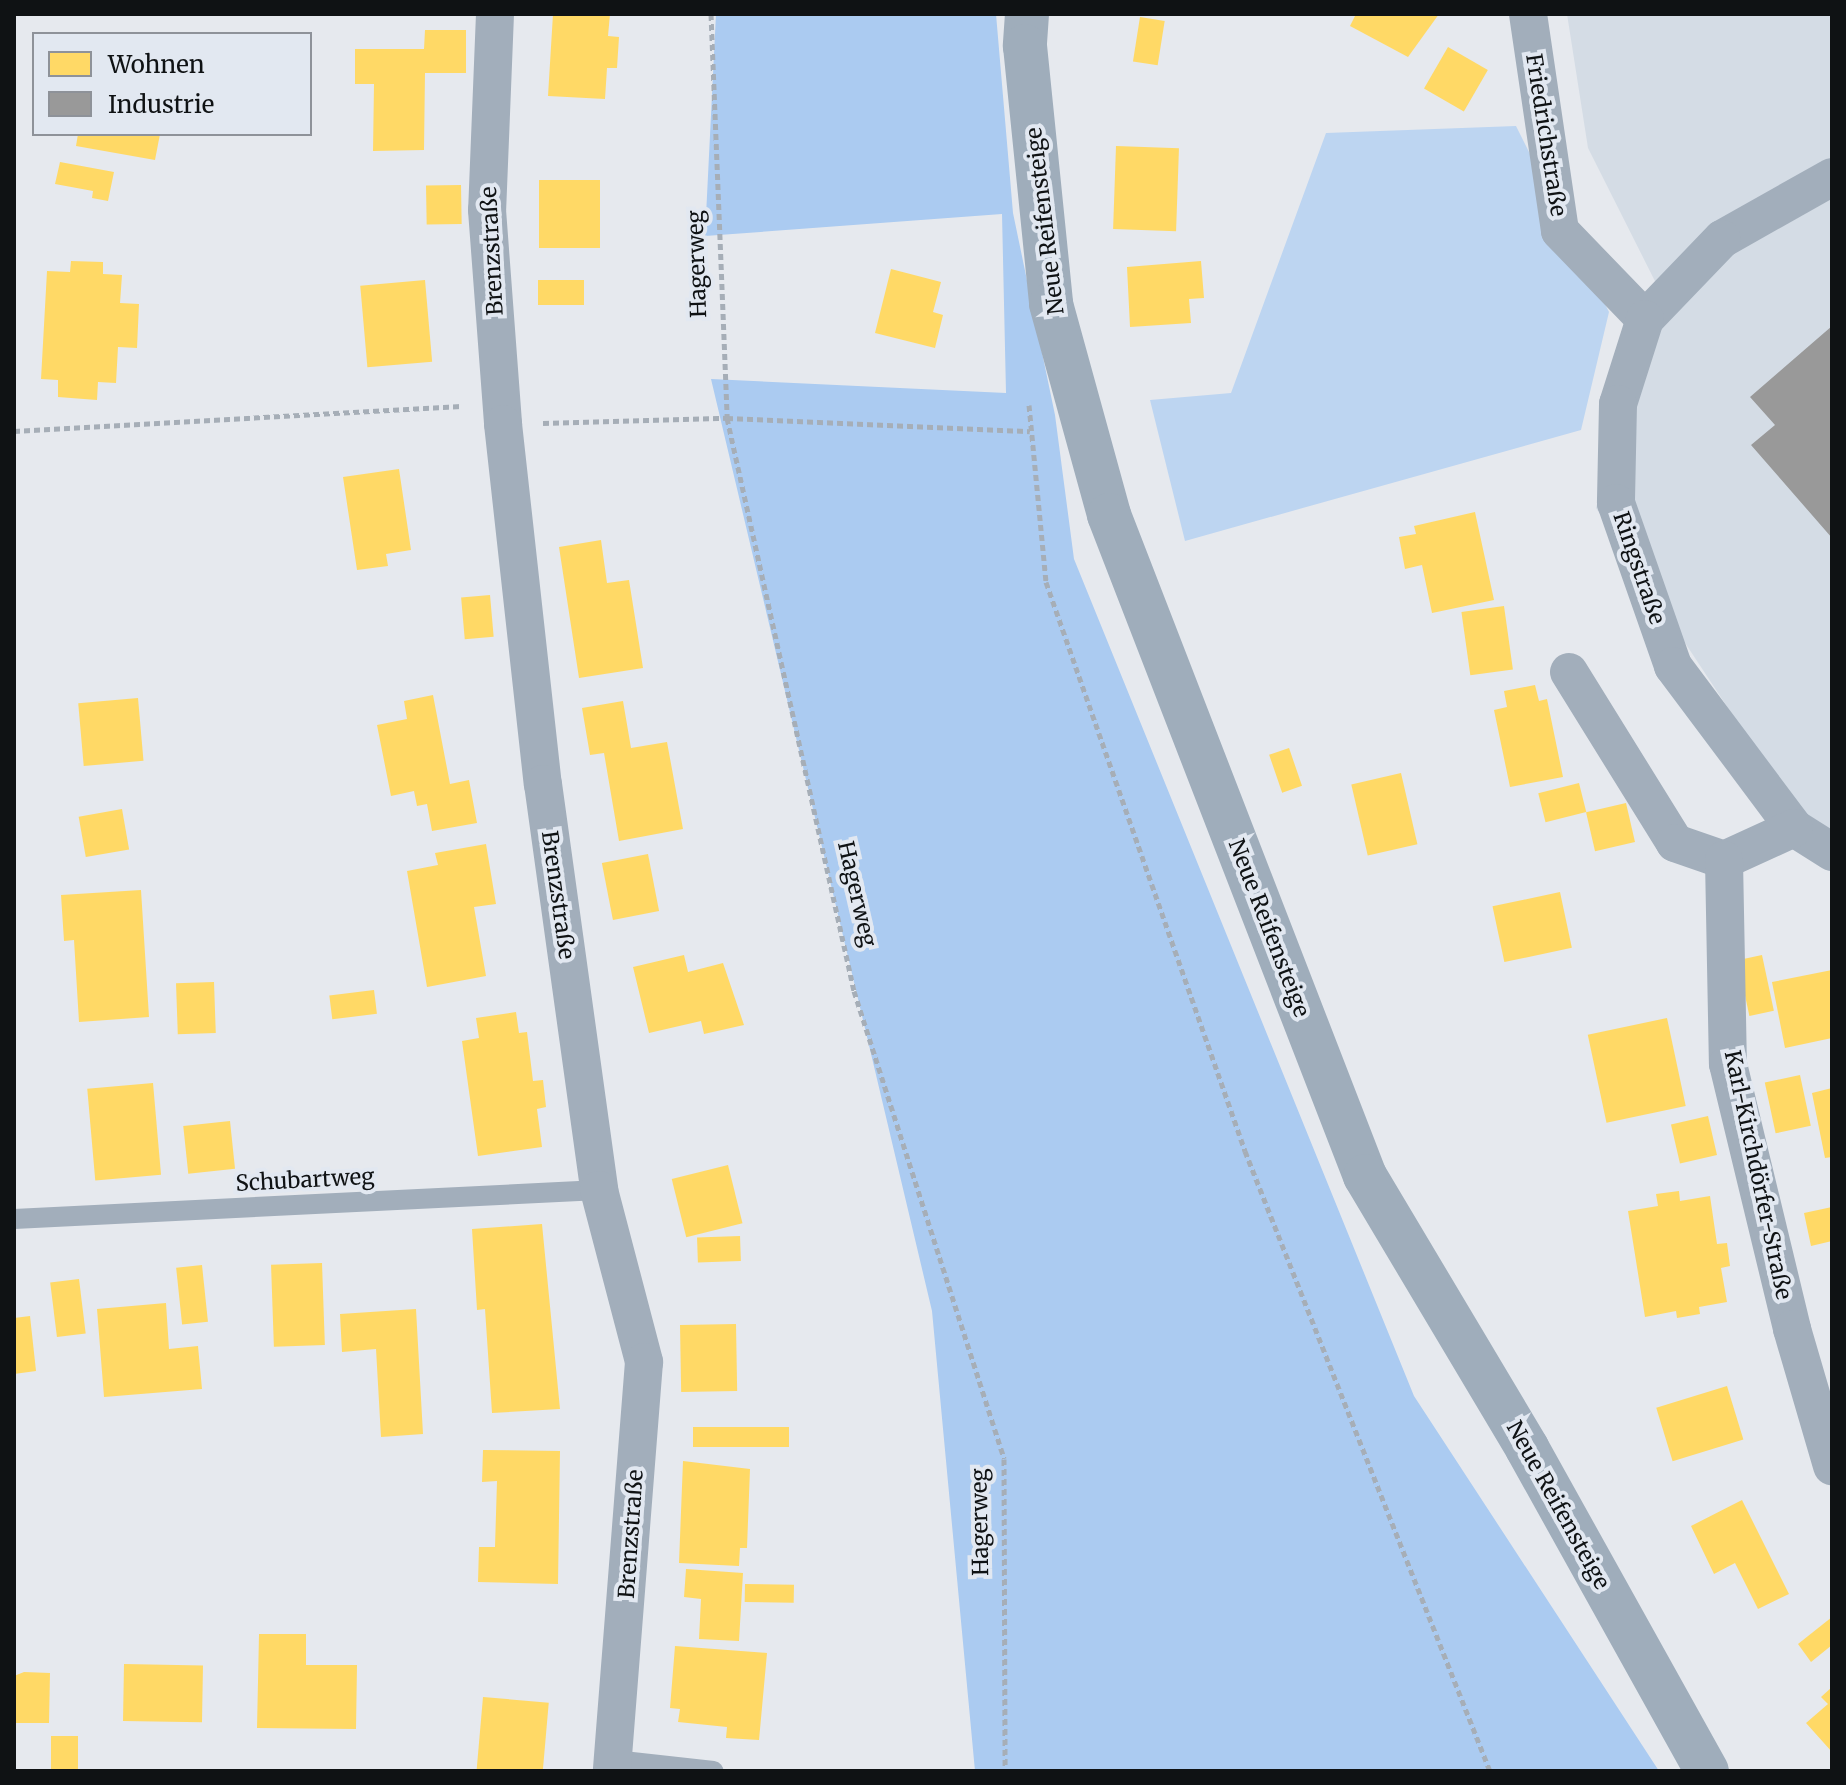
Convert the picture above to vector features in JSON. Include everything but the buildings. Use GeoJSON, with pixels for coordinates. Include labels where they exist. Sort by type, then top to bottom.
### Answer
{"type":"FeatureCollection","features":[{"type":"Feature","properties":{"kind":"main road","name":"Neue Reifensteige"},"geometry":{"type":"LineString","coordinates":[[1027,14],[1025,46],[1051,304],[1109,515],[1365,1176],[1527,1448],[1707,1771]]}},
{"type":"Feature","properties":{"kind":"street","name":"Brenzstraße"},"geometry":{"type":"LineString","coordinates":[[495,14],[487,210],[503,424],[543,784],[599,1190],[644,1362],[613,1766]]}},
{"type":"Feature","properties":{"kind":"street","name":"Friedrichstraße"},"geometry":{"type":"LineString","coordinates":[[1528,14],[1560,231],[1645,319]]}},
{"type":"Feature","properties":{"kind":"street","name":"Ringstraße"},"geometry":{"type":"LineString","coordinates":[[1832,177],[1722,239],[1645,319],[1618,404],[1616,503],[1673,666],[1794,828],[1832,852]]}},
{"type":"Feature","properties":{"kind":"street"},"geometry":{"type":"LineString","coordinates":[[1569,672],[1675,843],[1724,860],[1794,828]]}},
{"type":"Feature","properties":{"kind":"street","name":"Karl-Kirchdörfer-Straße"},"geometry":{"type":"LineString","coordinates":[[1724,860],[1728,1064],[1792,1329],[1832,1466]]}},
{"type":"Feature","properties":{"kind":"lane","name":"Schubartweg"},"geometry":{"type":"LineString","coordinates":[[14,1219],[599,1190]]}},
{"type":"Feature","properties":{"kind":"lane"},"geometry":{"type":"LineString","coordinates":[[613,1766],[713,1771]]}},
{"type":"Feature","properties":{"kind":"path","name":"Hagerweg"},"geometry":{"type":"LineString","coordinates":[[711,14],[727,418],[854,991],[1004,1459],[1005,1771]]}},
{"type":"Feature","properties":{"kind":"path"},"geometry":{"type":"LineString","coordinates":[[14,431],[464,406]]}},
{"type":"Feature","properties":{"kind":"path"},"geometry":{"type":"LineString","coordinates":[[503,424],[727,418],[1030,431],[1046,582],[1245,1151],[1490,1771]]}},
{"type":"Feature","properties":{"kind":"shaded area"},"geometry":{"type":"Polygon","coordinates":[[[716,14],[996,14],[1013,213],[1055,415],[1074,559],[1414,1396],[1659,1771],[975,1771],[932,1311],[711,379],[1006,393],[1002,214],[705,236],[716,14]]]}},
{"type":"Feature","properties":{"kind":"shaded area"},"geometry":{"type":"Polygon","coordinates":[[[1567,14],[1832,14],[1832,836],[1800,817],[1596,508],[1648,321],[1667,305],[1588,148],[1567,14]]]}},
{"type":"Feature","properties":{"kind":"shaded area"},"geometry":{"type":"Polygon","coordinates":[[[1516,126],[1609,312],[1581,430],[1185,541],[1150,400],[1231,393],[1326,133],[1516,126]]]}}]}
